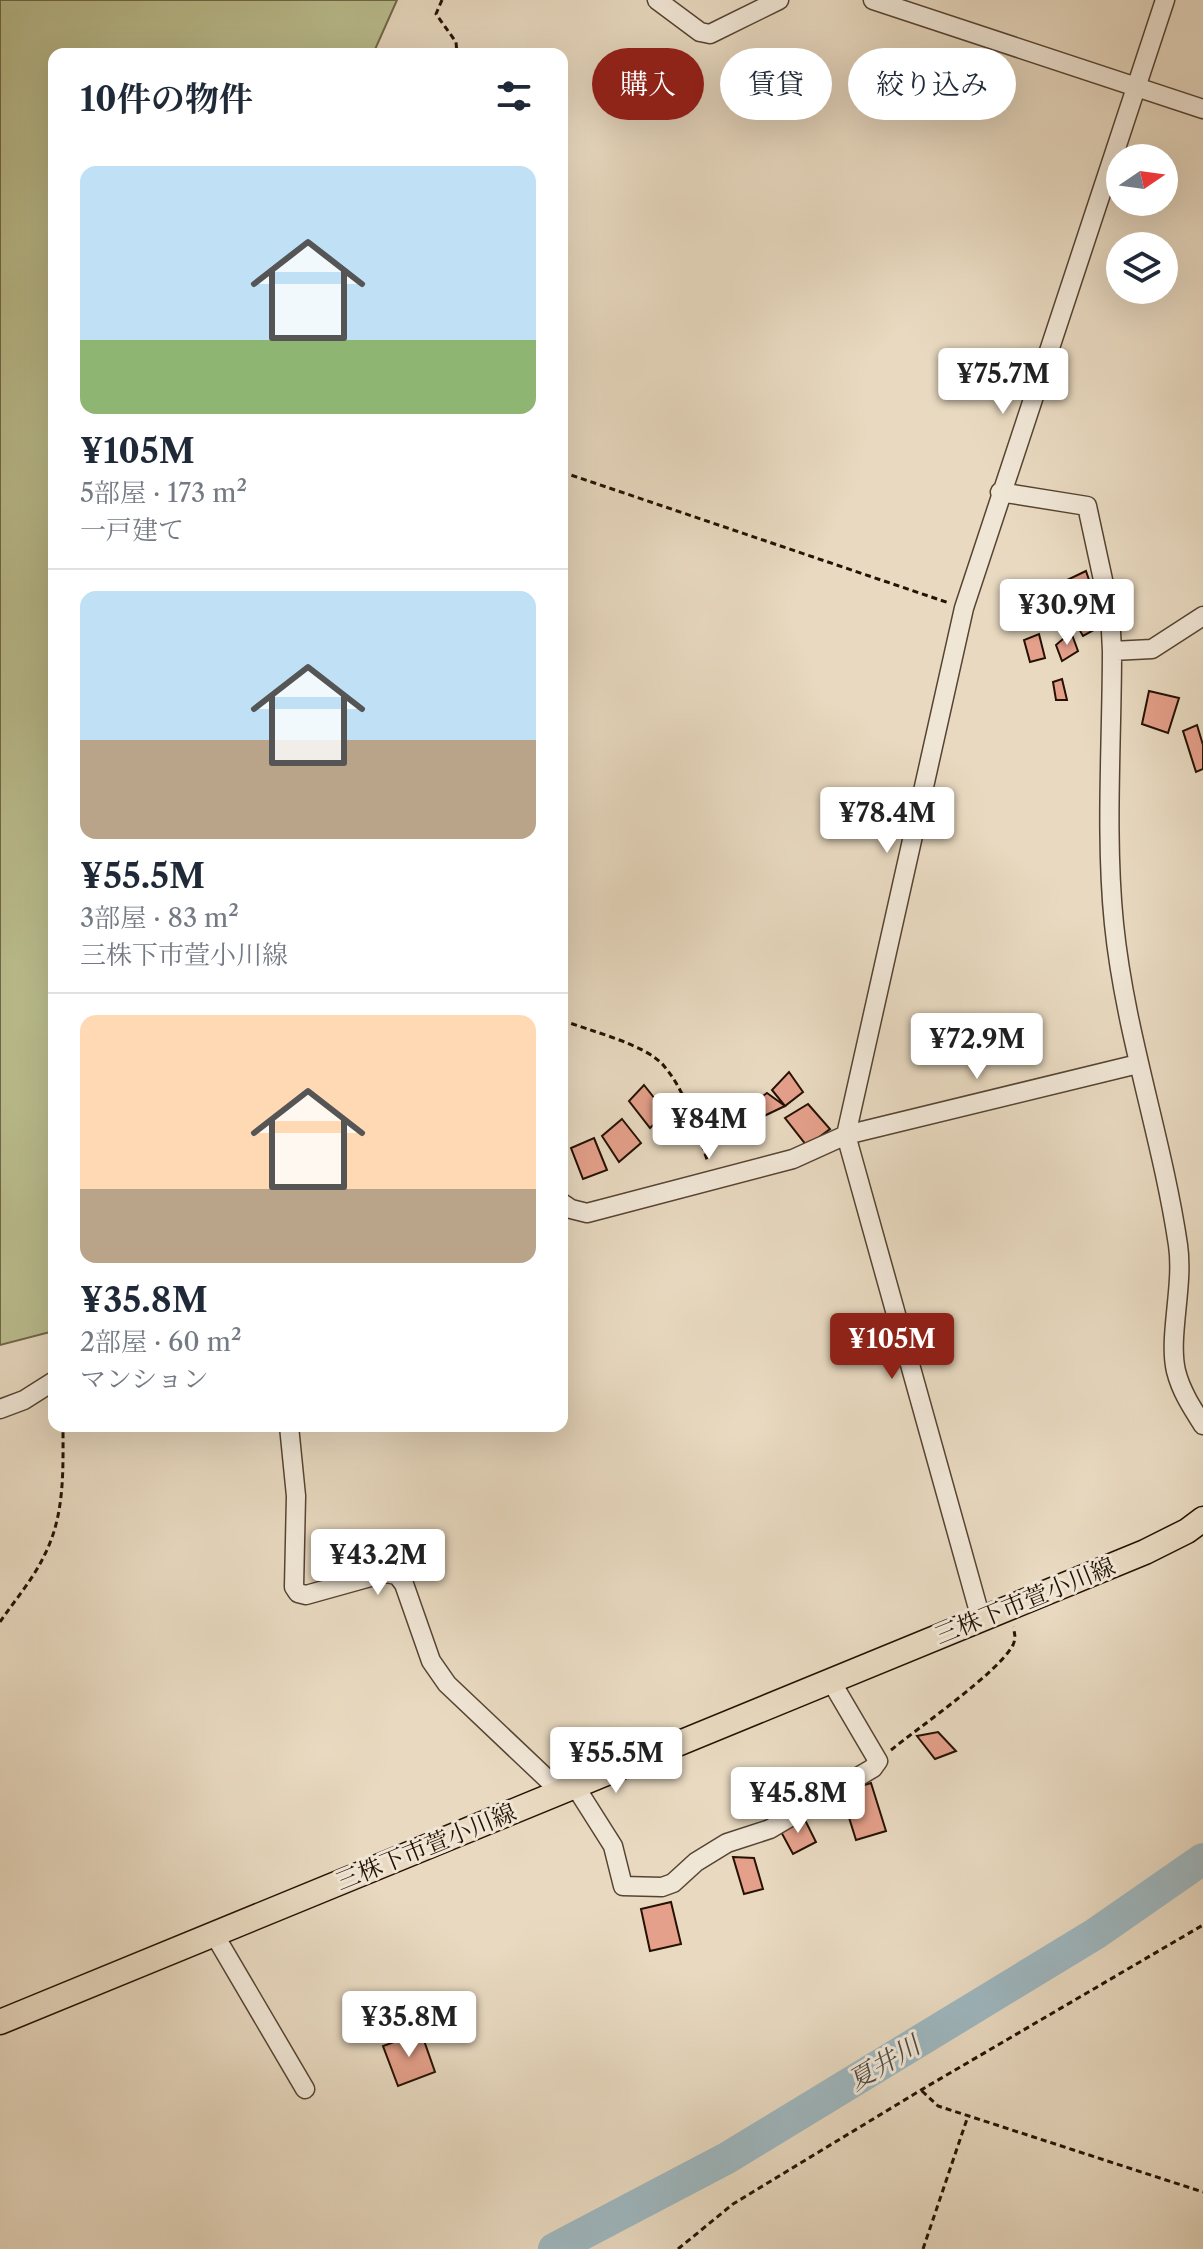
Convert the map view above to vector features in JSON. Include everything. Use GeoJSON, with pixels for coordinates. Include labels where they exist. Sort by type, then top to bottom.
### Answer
{"type":"FeatureCollection","features":[{"type":"Feature","properties":{"kind":"main road","name":"三株下市萱小川線"},"geometry":{"type":"LineString","coordinates":[[0,2022],[1145,1552],[1187,1531],[1203,1519]]}},
{"type":"Feature","properties":{"kind":"street"},"geometry":{"type":"LineString","coordinates":[[657,0],[700,32],[710,34],[779,0]]}},
{"type":"Feature","properties":{"kind":"street"},"geometry":{"type":"LineString","coordinates":[[873,0],[1203,109]]}},
{"type":"Feature","properties":{"kind":"street"},"geometry":{"type":"LineString","coordinates":[[981,1619],[846,1135],[970,586],[1125,83],[1165,0]]}},
{"type":"Feature","properties":{"kind":"street"},"geometry":{"type":"LineString","coordinates":[[1000,492],[1087,506],[1110,612],[1114,925],[1128,1067],[1178,1247],[1181,1282],[1175,1370],[1183,1393],[1203,1425]]}},
{"type":"Feature","properties":{"kind":"street"},"geometry":{"type":"LineString","coordinates":[[1112,651],[1152,649],[1203,616]]}},
{"type":"Feature","properties":{"kind":"street"},"geometry":{"type":"LineString","coordinates":[[568,1207],[587,1213],[793,1159],[846,1135],[1128,1067]]}},
{"type":"Feature","properties":{"kind":"street"},"geometry":{"type":"LineString","coordinates":[[0,1409],[24,1400],[48,1385]]}},
{"type":"Feature","properties":{"kind":"street"},"geometry":{"type":"LineString","coordinates":[[290,1432],[296,1496],[294,1587],[298,1593],[306,1595],[385,1573],[397,1575],[404,1584],[431,1661],[447,1684],[568,1789],[613,1846],[623,1886],[662,1887],[673,1883],[696,1862],[727,1843],[770,1829],[873,1768],[878,1761],[831,1681]]}},
{"type":"Feature","properties":{"kind":"street"},"geometry":{"type":"LineString","coordinates":[[214,1934],[305,2089]]}},
{"type":"Feature","properties":{"kind":"path"},"geometry":{"type":"LineString","coordinates":[[442,0],[436,14],[456,42],[456,48]]}},
{"type":"Feature","properties":{"kind":"path"},"geometry":{"type":"LineString","coordinates":[[568,474],[964,608]]}},
{"type":"Feature","properties":{"kind":"path"},"geometry":{"type":"LineString","coordinates":[[568,1022],[647,1053],[663,1064],[688,1106],[714,1181]]}},
{"type":"Feature","properties":{"kind":"path"},"geometry":{"type":"LineString","coordinates":[[0,1622],[41,1562],[58,1518],[63,1488],[63,1432]]}},
{"type":"Feature","properties":{"kind":"path"},"geometry":{"type":"LineString","coordinates":[[878,1761],[1005,1656],[1015,1638],[1005,1609]]}},
{"type":"Feature","properties":{"kind":"path"},"geometry":{"type":"LineString","coordinates":[[678,2249],[733,2204],[1203,1925]]}},
{"type":"Feature","properties":{"kind":"path"},"geometry":{"type":"LineString","coordinates":[[921,2090],[938,2106],[1203,2192]]}},
{"type":"Feature","properties":{"kind":"path"},"geometry":{"type":"LineString","coordinates":[[923,2249],[968,2116]]}},
{"type":"Feature","properties":{"kind":"green space"},"geometry":{"type":"Polygon","coordinates":[[[0,0],[397,0],[376,48],[48,48],[48,1333],[0,1345],[0,0]]]}},
{"type":"Feature","properties":{"kind":"building"},"geometry":{"type":"Polygon","coordinates":[[[1086,571],[1090,583],[1071,591],[1067,580],[1086,571]]]}},
{"type":"Feature","properties":{"kind":"building"},"geometry":{"type":"Polygon","coordinates":[[[1089,590],[1103,625],[1083,636],[1064,603],[1089,590]]]}},
{"type":"Feature","properties":{"kind":"building"},"geometry":{"type":"Polygon","coordinates":[[[1071,632],[1078,651],[1062,661],[1056,645],[1071,632]]]}},
{"type":"Feature","properties":{"kind":"building"},"geometry":{"type":"Polygon","coordinates":[[[1039,634],[1045,658],[1030,662],[1024,640],[1039,634]]]}},
{"type":"Feature","properties":{"kind":"building"},"geometry":{"type":"Polygon","coordinates":[[[1062,679],[1067,700],[1056,700],[1053,682],[1062,679]]]}},
{"type":"Feature","properties":{"kind":"building"},"geometry":{"type":"Polygon","coordinates":[[[1149,691],[1179,698],[1168,733],[1142,724],[1149,691]]]}},
{"type":"Feature","properties":{"kind":"building"},"geometry":{"type":"Polygon","coordinates":[[[1197,725],[1203,745],[1203,769],[1196,772],[1183,731],[1197,725]]]}},
{"type":"Feature","properties":{"kind":"building"},"geometry":{"type":"Polygon","coordinates":[[[789,1072],[803,1092],[785,1106],[772,1090],[789,1072]]]}},
{"type":"Feature","properties":{"kind":"building"},"geometry":{"type":"Polygon","coordinates":[[[644,1085],[666,1113],[650,1128],[629,1101],[644,1085]]]}},
{"type":"Feature","properties":{"kind":"building"},"geometry":{"type":"Polygon","coordinates":[[[767,1093],[785,1106],[764,1116],[749,1106],[767,1093]]]}},
{"type":"Feature","properties":{"kind":"building"},"geometry":{"type":"Polygon","coordinates":[[[808,1104],[830,1129],[807,1146],[785,1118],[808,1104]]]}},
{"type":"Feature","properties":{"kind":"building"},"geometry":{"type":"Polygon","coordinates":[[[622,1119],[641,1143],[619,1162],[602,1136],[622,1119]]]}},
{"type":"Feature","properties":{"kind":"building"},"geometry":{"type":"Polygon","coordinates":[[[594,1138],[607,1170],[583,1179],[571,1148],[594,1138]]]}},
{"type":"Feature","properties":{"kind":"building"},"geometry":{"type":"Polygon","coordinates":[[[938,1732],[956,1751],[935,1759],[917,1736],[938,1732]]]}},
{"type":"Feature","properties":{"kind":"building"},"geometry":{"type":"Polygon","coordinates":[[[871,1783],[886,1831],[856,1840],[841,1792],[871,1783]]]}},
{"type":"Feature","properties":{"kind":"building"},"geometry":{"type":"Polygon","coordinates":[[[803,1816],[816,1842],[793,1854],[779,1828],[803,1816]]]}},
{"type":"Feature","properties":{"kind":"building"},"geometry":{"type":"Polygon","coordinates":[[[733,1857],[754,1858],[763,1889],[744,1894],[733,1857]]]}},
{"type":"Feature","properties":{"kind":"building"},"geometry":{"type":"Polygon","coordinates":[[[671,1902],[681,1944],[650,1951],[641,1909],[671,1902]]]}},
{"type":"Feature","properties":{"kind":"building"},"geometry":{"type":"Polygon","coordinates":[[[421,2032],[435,2072],[398,2086],[383,2046],[421,2032]]]}},
{"type":"Feature","properties":{"kind":"waterway","name":"夏井川"},"geometry":{"type":"LineString","coordinates":[[554,2249],[727,2158],[1095,1934],[1203,1859]]}}]}
